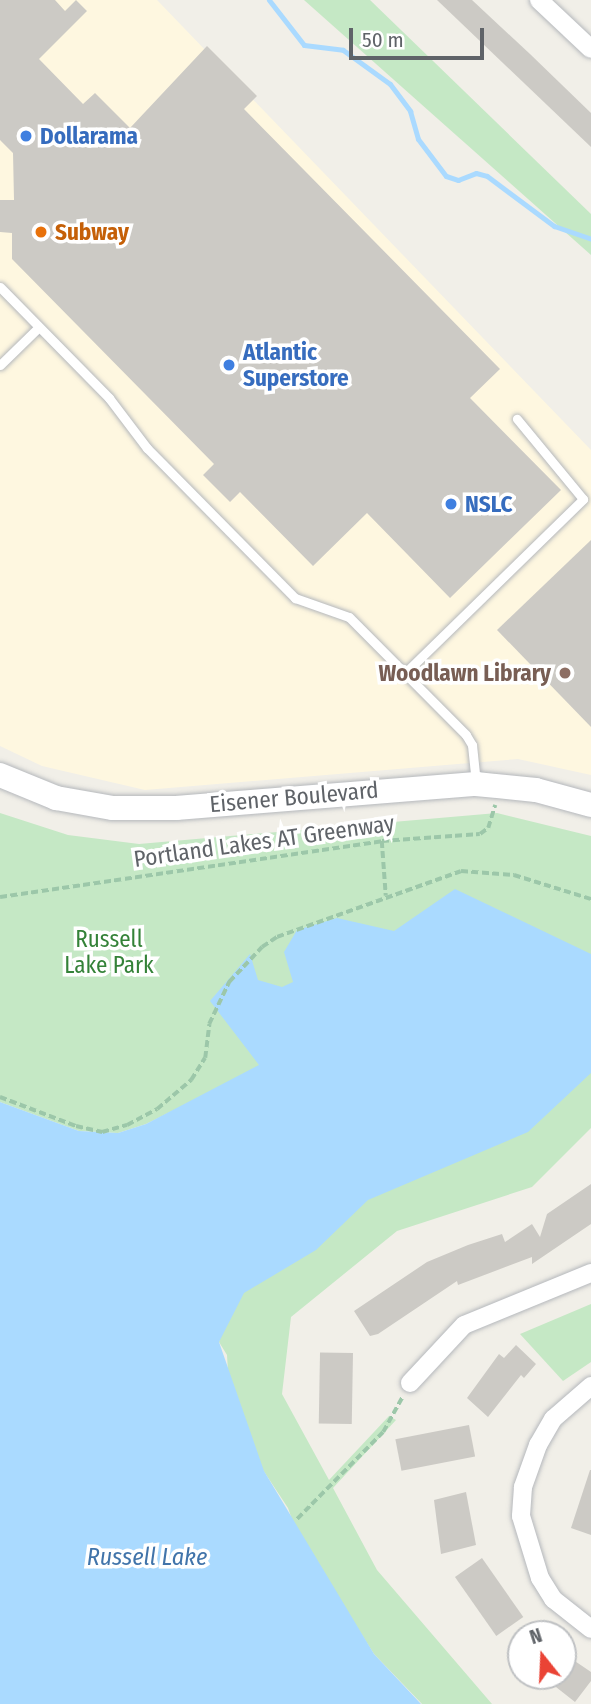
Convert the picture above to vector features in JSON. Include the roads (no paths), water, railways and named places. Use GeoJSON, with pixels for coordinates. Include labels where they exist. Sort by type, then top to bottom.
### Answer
{"type":"FeatureCollection","features":[{"type":"Feature","properties":{"kind":"street"},"geometry":{"type":"LineString","coordinates":[[539,0],[591,49]]}},
{"type":"Feature","properties":{"kind":"street","name":"Eisener Boulevard"},"geometry":{"type":"LineString","coordinates":[[0,775],[55,798],[113,808],[176,808],[476,784],[536,790],[591,805]]}},
{"type":"Feature","properties":{"kind":"street"},"geometry":{"type":"LineString","coordinates":[[410,1383],[464,1325],[591,1273]]}},
{"type":"Feature","properties":{"kind":"street"},"geometry":{"type":"LineString","coordinates":[[591,1386],[553,1419],[538,1445],[523,1487],[521,1516],[540,1578],[553,1599],[591,1629]]}},
{"type":"Feature","properties":{"kind":"lane"},"geometry":{"type":"LineString","coordinates":[[0,287],[109,398],[147,448],[295,598],[349,617],[466,735],[475,761],[476,784]]}},
{"type":"Feature","properties":{"kind":"lane"},"geometry":{"type":"LineString","coordinates":[[0,365],[39,327]]}},
{"type":"Feature","properties":{"kind":"lane"},"geometry":{"type":"LineString","coordinates":[[405,674],[583,499],[517,419]]}},
{"type":"Feature","properties":{"kind":"water","name":"Russell Lake"},"geometry":{"type":"Polygon","coordinates":[[[455,889],[591,954],[591,1073],[528,1132],[368,1200],[316,1250],[244,1293],[219,1342],[264,1471],[374,1654],[421,1704],[0,1704],[0,1102],[79,1131],[118,1133],[146,1124],[259,1065],[210,1001],[250,954],[258,980],[282,987],[293,982],[284,952],[297,930],[337,918],[394,931],[455,889]]]}},
{"type":"Feature","properties":{"kind":"waterway"},"geometry":{"type":"LineString","coordinates":[[269,0],[304,45],[343,50],[390,84],[410,111],[418,139],[446,176],[458,180],[476,173],[487,176],[554,226],[591,239]]}},
{"type":"Feature","properties":{"kind":"place","name":"Dollarama"},"geometry":{"type":"Point","coordinates":[26,136]}},
{"type":"Feature","properties":{"kind":"place","name":"Subway"},"geometry":{"type":"Point","coordinates":[41,232]}},
{"type":"Feature","properties":{"kind":"place","name":"Atlantic Superstore"},"geometry":{"type":"Point","coordinates":[229,365]}},
{"type":"Feature","properties":{"kind":"place","name":"NSLC"},"geometry":{"type":"Point","coordinates":[451,504]}},
{"type":"Feature","properties":{"kind":"place","name":"Woodlawn Library"},"geometry":{"type":"Point","coordinates":[565,673]}},
{"type":"Feature","properties":{"kind":"park label","name":"Russell Lake Park"},"geometry":{"type":"Point","coordinates":[109,952]}}]}
